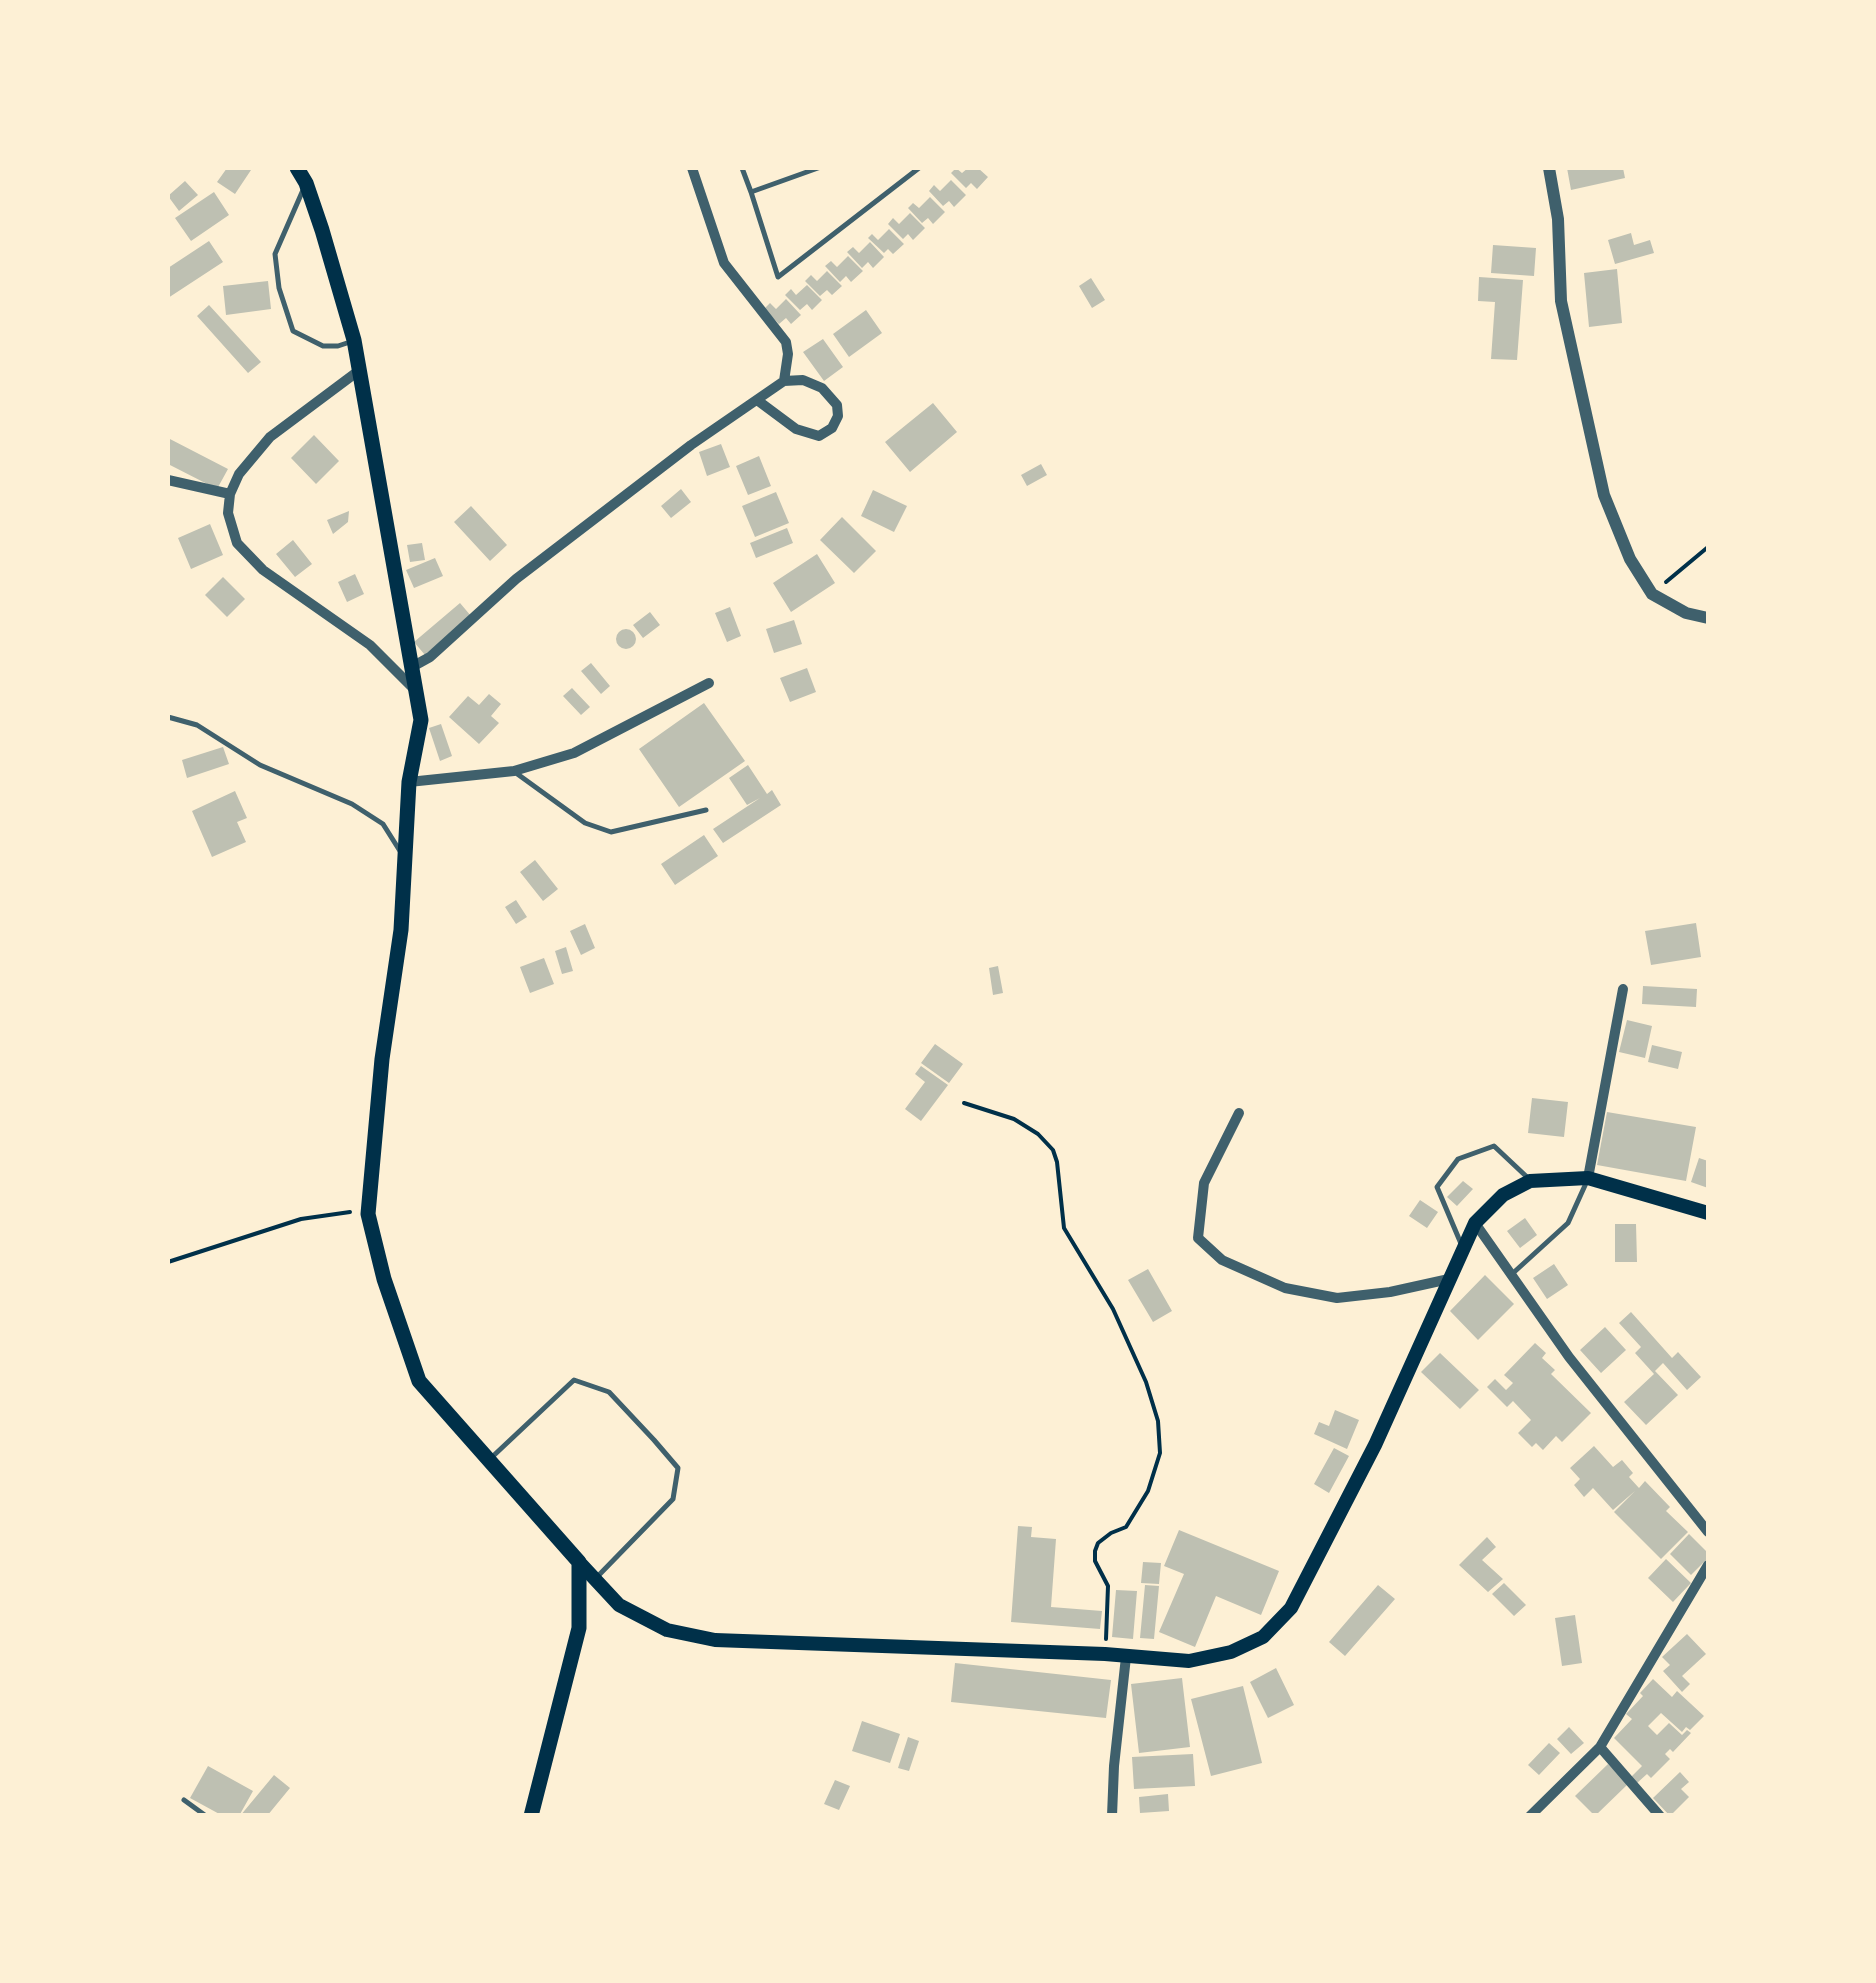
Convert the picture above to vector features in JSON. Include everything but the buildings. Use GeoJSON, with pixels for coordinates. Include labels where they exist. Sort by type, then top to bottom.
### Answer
{"type":"FeatureCollection","features":[{"type":"Feature","properties":{"kind":"highway"},"geometry":{"type":"LineString","coordinates":[[297,168],[306,182],[354,340],[421,720],[409,782],[401,930],[382,1059],[368,1214],[384,1279],[419,1380],[579,1562],[579,1628],[531,1816]]}},
{"type":"Feature","properties":{"kind":"main road"},"geometry":{"type":"LineString","coordinates":[[579,1562],[619,1604],[668,1630],[715,1640],[1106,1654],[1188,1662],[1230,1652],[1263,1637],[1292,1608],[1375,1445],[1475,1223],[1503,1195],[1530,1180],[1580,1178],[1708,1213]]}},
{"type":"Feature","properties":{"kind":"street"},"geometry":{"type":"LineString","coordinates":[[692,168],[724,263],[786,342],[784,381]]}},
{"type":"Feature","properties":{"kind":"street"},"geometry":{"type":"LineString","coordinates":[[1549,168],[1558,219],[1561,300],[1604,495],[1630,559],[1652,594],[1686,614],[1708,618]]}},
{"type":"Feature","properties":{"kind":"street"},"geometry":{"type":"LineString","coordinates":[[360,370],[270,438],[239,474],[230,494],[228,512],[237,543],[263,570],[370,646],[414,689]]}},
{"type":"Feature","properties":{"kind":"street"},"geometry":{"type":"LineString","coordinates":[[410,668],[430,657],[516,579],[690,444],[784,381],[812,382],[830,395],[838,410],[832,428],[819,436],[796,430],[757,400]]}},
{"type":"Feature","properties":{"kind":"street"},"geometry":{"type":"LineString","coordinates":[[168,480],[230,494]]}},
{"type":"Feature","properties":{"kind":"street"},"geometry":{"type":"LineString","coordinates":[[409,782],[514,771],[574,753],[709,683]]}},
{"type":"Feature","properties":{"kind":"street"},"geometry":{"type":"LineString","coordinates":[[1580,1178],[1623,989]]}},
{"type":"Feature","properties":{"kind":"street"},"geometry":{"type":"LineString","coordinates":[[1240,1113],[1204,1182],[1198,1238],[1222,1260],[1286,1288],[1336,1298],[1449,1279]]}},
{"type":"Feature","properties":{"kind":"street"},"geometry":{"type":"LineString","coordinates":[[1475,1223],[1568,1357],[1708,1532]]}},
{"type":"Feature","properties":{"kind":"street"},"geometry":{"type":"LineString","coordinates":[[1530,1816],[1600,1747],[1708,1565]]}},
{"type":"Feature","properties":{"kind":"street"},"geometry":{"type":"LineString","coordinates":[[1112,1816],[1126,1657]]}},
{"type":"Feature","properties":{"kind":"street"},"geometry":{"type":"LineString","coordinates":[[1600,1747],[1660,1816]]}},
{"type":"Feature","properties":{"kind":"lane"},"geometry":{"type":"LineString","coordinates":[[742,168],[778,277],[919,168]]}},
{"type":"Feature","properties":{"kind":"lane"},"geometry":{"type":"LineString","coordinates":[[751,192],[818,168]]}},
{"type":"Feature","properties":{"kind":"lane"},"geometry":{"type":"LineString","coordinates":[[306,182],[275,254],[278,288],[293,331],[323,346],[354,340]]}},
{"type":"Feature","properties":{"kind":"lane"},"geometry":{"type":"LineString","coordinates":[[168,717],[196,725],[260,765],[352,804],[383,824],[406,862]]}},
{"type":"Feature","properties":{"kind":"lane"},"geometry":{"type":"LineString","coordinates":[[514,771],[584,823],[611,832],[706,810]]}},
{"type":"Feature","properties":{"kind":"lane"},"geometry":{"type":"LineString","coordinates":[[1464,1249],[1437,1187],[1458,1159],[1494,1146],[1530,1180]]}},
{"type":"Feature","properties":{"kind":"lane"},"geometry":{"type":"LineString","coordinates":[[1512,1274],[1568,1223],[1580,1178]]}},
{"type":"Feature","properties":{"kind":"lane"},"geometry":{"type":"LineString","coordinates":[[489,1460],[574,1380],[609,1392],[654,1440],[678,1468],[672,1499],[595,1579]]}},
{"type":"Feature","properties":{"kind":"lane"},"geometry":{"type":"LineString","coordinates":[[184,1800],[206,1816]]}},
{"type":"Feature","properties":{"kind":"path"},"geometry":{"type":"LineString","coordinates":[[1652,594],[1708,546]]}},
{"type":"Feature","properties":{"kind":"path"},"geometry":{"type":"LineString","coordinates":[[964,1103],[1014,1119],[1038,1134],[1053,1150],[1064,1228],[1113,1309],[1146,1382],[1158,1421],[1160,1453],[1148,1491],[1126,1527],[1098,1543],[1095,1551],[1094,1561],[1108,1586],[1106,1654]]}},
{"type":"Feature","properties":{"kind":"path"},"geometry":{"type":"LineString","coordinates":[[168,1262],[302,1220],[344,1211],[368,1214]]}}]}
